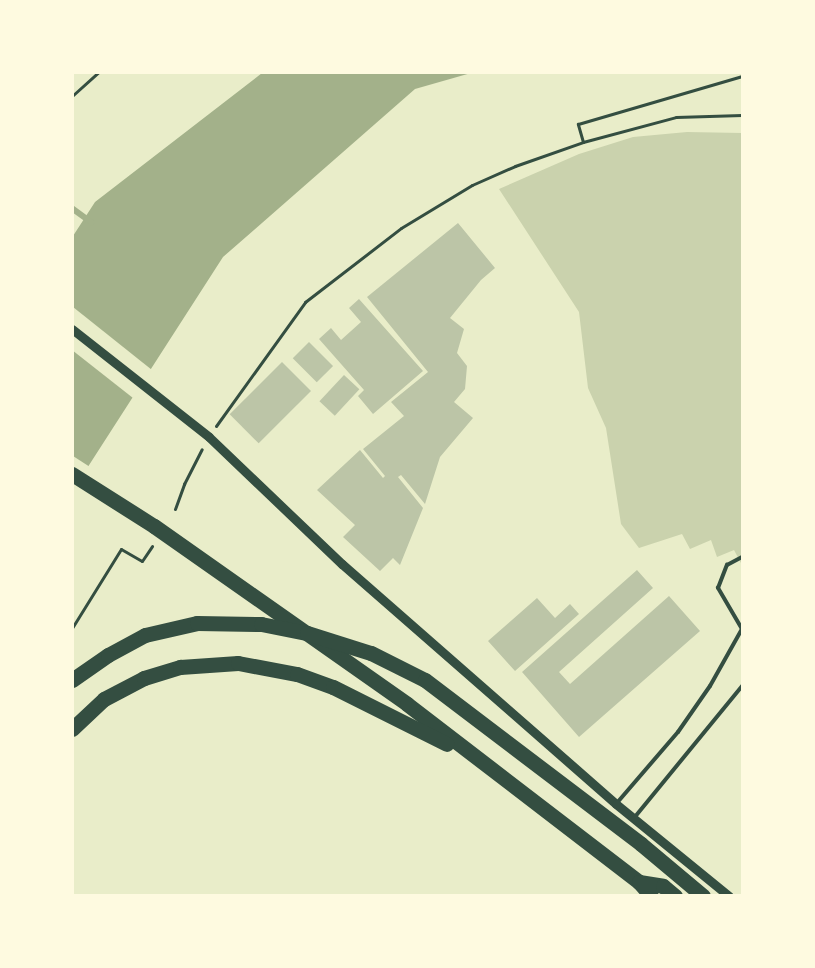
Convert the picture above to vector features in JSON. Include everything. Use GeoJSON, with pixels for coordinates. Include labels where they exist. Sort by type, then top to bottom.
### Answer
{"type":"FeatureCollection","features":[{"type":"Feature","properties":{"kind":"highway"},"geometry":{"type":"LineString","coordinates":[[72,474],[154,526],[407,704],[639,882],[651,896]]}},
{"type":"Feature","properties":{"kind":"highway"},"geometry":{"type":"LineString","coordinates":[[72,680],[108,654],[145,635],[197,623],[261,624],[307,633],[371,653],[425,680],[641,844],[703,896]]}},
{"type":"Feature","properties":{"kind":"highway"},"geometry":{"type":"LineString","coordinates":[[72,730],[104,698],[144,678],[180,667],[238,663],[297,674],[333,687],[479,761]]}},
{"type":"Feature","properties":{"kind":"highway"},"geometry":{"type":"LineString","coordinates":[[639,882],[663,886],[674,896]]}},
{"type":"Feature","properties":{"kind":"street"},"geometry":{"type":"LineString","coordinates":[[72,329],[209,437],[342,564],[616,804],[729,896]]}},
{"type":"Feature","properties":{"kind":"lane"},"geometry":{"type":"LineString","coordinates":[[616,804],[678,732],[710,686],[742,629],[718,588],[727,565],[742,557]]}},
{"type":"Feature","properties":{"kind":"lane"},"geometry":{"type":"LineString","coordinates":[[634,818],[742,686]]}},
{"type":"Feature","properties":{"kind":"path"},"geometry":{"type":"LineString","coordinates":[[72,96],[99,72]]}},
{"type":"Feature","properties":{"kind":"path"},"geometry":{"type":"LineString","coordinates":[[583,142],[578,124],[742,76]]}},
{"type":"Feature","properties":{"kind":"path"},"geometry":{"type":"LineString","coordinates":[[175,510],[184,484],[209,437],[306,302],[402,228],[472,185],[515,166],[583,142],[676,118],[742,115]]}},
{"type":"Feature","properties":{"kind":"path"},"geometry":{"type":"LineString","coordinates":[[72,628],[121,549],[142,560],[152,546]]}},
{"type":"Feature","properties":{"kind":"shaded area"},"geometry":{"type":"Polygon","coordinates":[[[262,73],[471,73],[415,89],[223,257],[73,490],[73,236],[95,202],[262,73]]]}},
{"type":"Feature","properties":{"kind":"shaded area"},"geometry":{"type":"Polygon","coordinates":[[[687,132],[742,133],[742,565],[734,550],[717,557],[711,540],[690,549],[682,534],[639,548],[621,524],[606,428],[588,388],[579,312],[499,189],[579,154],[633,137],[687,132]]]}},
{"type":"Feature","properties":{"kind":"pier"},"geometry":{"type":"Polygon","coordinates":[[[73,307],[152,370],[133,398],[72,350],[73,307]]]}},
{"type":"Feature","properties":{"kind":"pier"},"geometry":{"type":"Polygon","coordinates":[[[73,456],[90,467],[74,492],[72,491],[73,456]]]}},
{"type":"Feature","properties":{"kind":"building"},"geometry":{"type":"Polygon","coordinates":[[[458,223],[495,268],[481,280],[450,318],[464,329],[457,353],[467,366],[465,389],[454,402],[473,418],[440,457],[425,504],[401,475],[398,477],[423,508],[400,565],[393,558],[380,571],[343,537],[355,525],[317,490],[360,450],[383,478],[385,476],[363,449],[404,416],[391,402],[428,372],[367,297],[458,223]]]}},
{"type":"Feature","properties":{"kind":"building"},"geometry":{"type":"Polygon","coordinates":[[[359,299],[423,371],[373,414],[358,396],[364,390],[319,339],[331,328],[341,340],[361,322],[349,308],[359,299]]]}},
{"type":"Feature","properties":{"kind":"building"},"geometry":{"type":"Polygon","coordinates":[[[309,342],[333,366],[317,382],[293,358],[309,342]]]}},
{"type":"Feature","properties":{"kind":"building"},"geometry":{"type":"Polygon","coordinates":[[[282,362],[311,391],[259,443],[230,414],[282,362]]]}},
{"type":"Feature","properties":{"kind":"building"},"geometry":{"type":"Polygon","coordinates":[[[344,375],[359,389],[335,416],[319,401],[344,375]]]}},
{"type":"Feature","properties":{"kind":"building"},"geometry":{"type":"Polygon","coordinates":[[[637,570],[653,588],[559,672],[570,684],[669,596],[700,631],[579,737],[522,672],[637,570]]]}},
{"type":"Feature","properties":{"kind":"building"},"geometry":{"type":"Polygon","coordinates":[[[537,598],[555,618],[570,604],[579,614],[515,671],[488,641],[537,598]]]}},
{"type":"Feature","properties":{"kind":"waterway"},"geometry":{"type":"LineString","coordinates":[[72,208],[91,222]]}}]}
